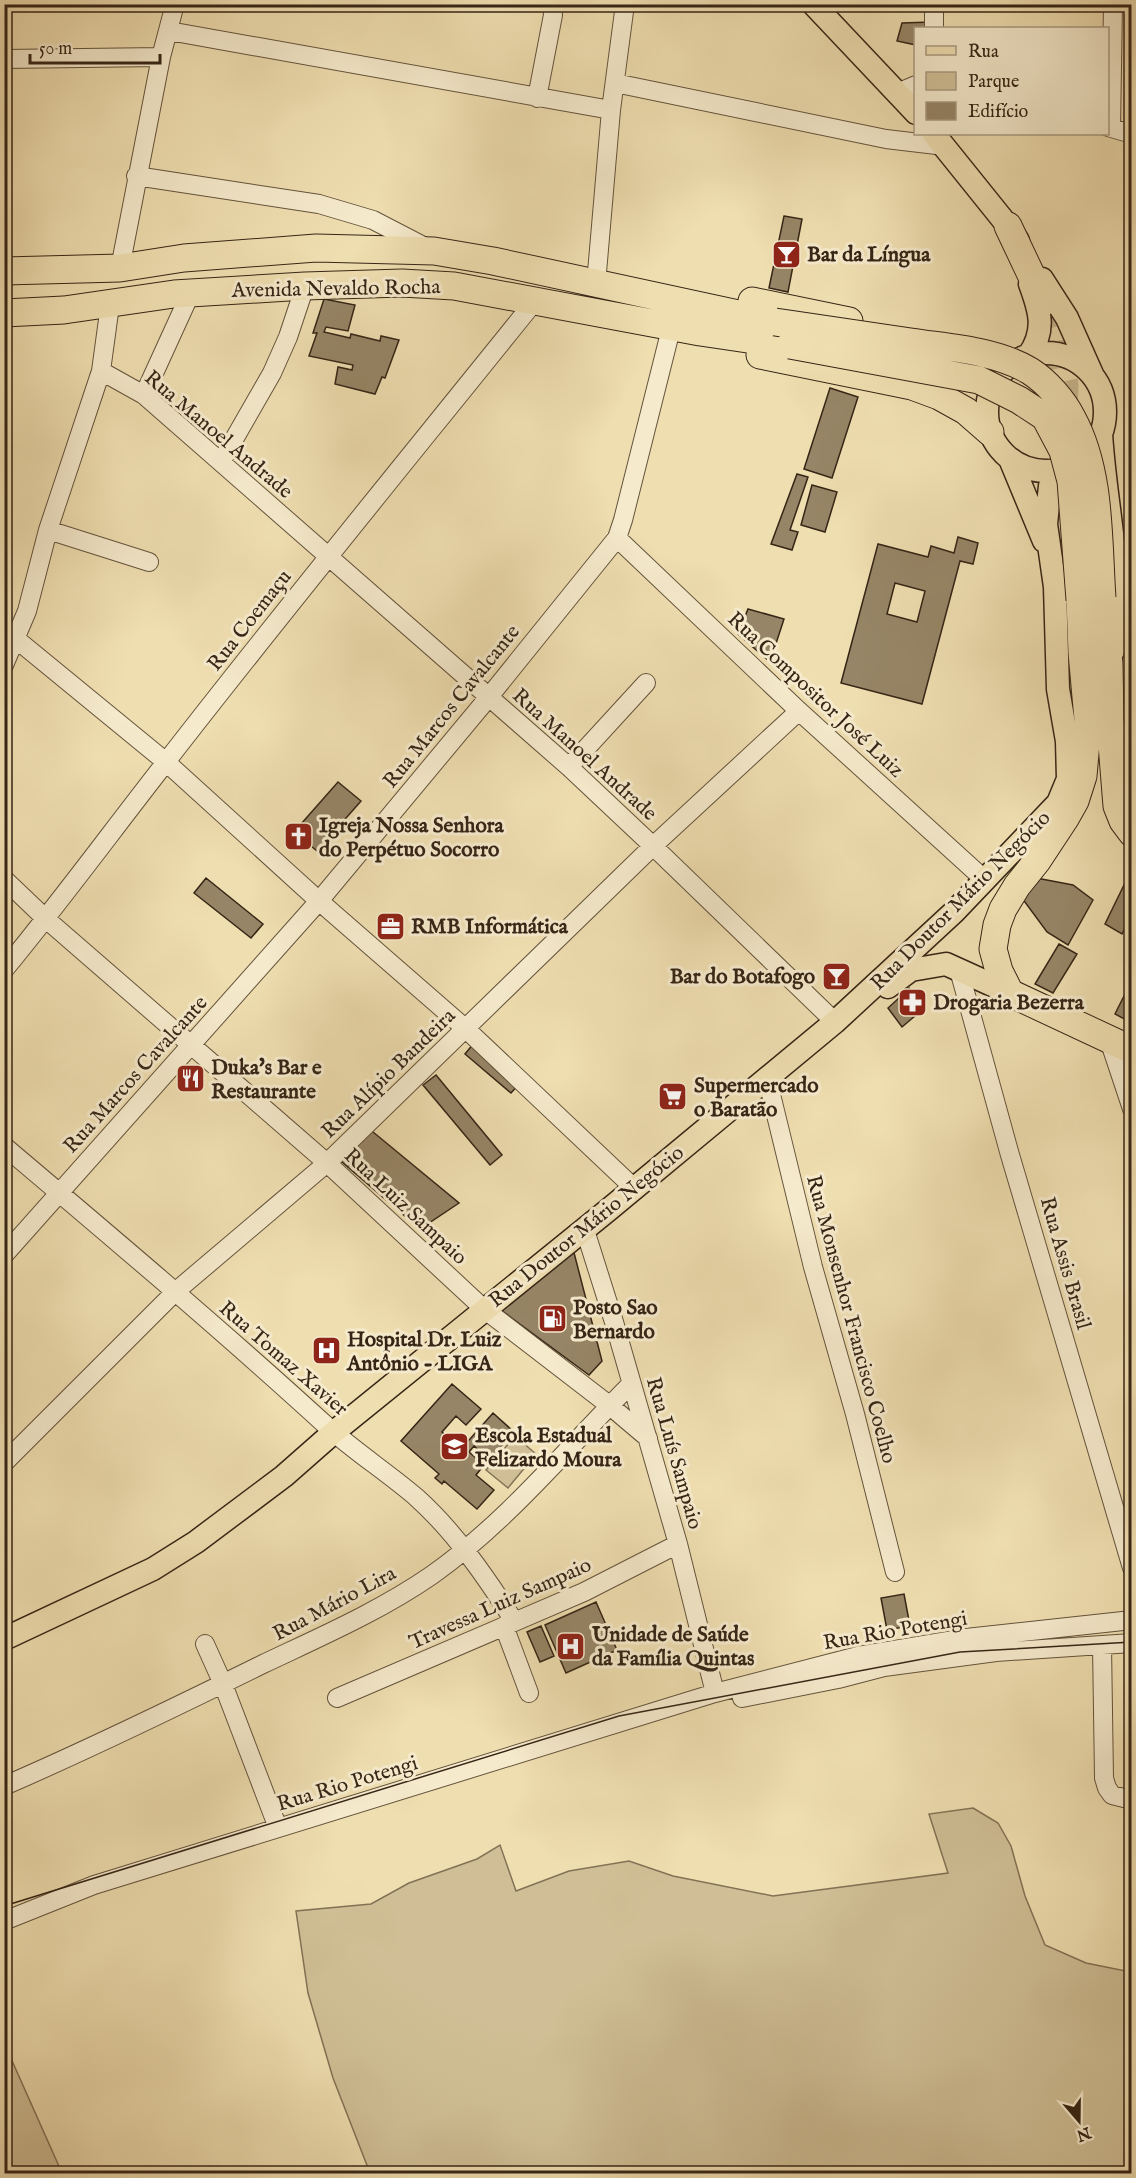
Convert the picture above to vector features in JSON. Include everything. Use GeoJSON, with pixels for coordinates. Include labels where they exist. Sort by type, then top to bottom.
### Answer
{"type":"FeatureCollection","features":[{"type":"Feature","properties":{"kind":"highway"},"geometry":{"type":"LineString","coordinates":[[1008,226],[1044,302]]}},
{"type":"Feature","properties":{"kind":"highway","name":"Avenida Nevaldo Rocha"},"geometry":{"type":"LineString","coordinates":[[4,271],[120,268],[184,258],[316,248],[434,251],[493,261],[775,322],[999,357],[1030,371],[1054,392],[1073,419],[1085,450],[1093,483],[1096,512],[1091,599]]}},
{"type":"Feature","properties":{"kind":"highway","name":"Avenida Nevaldo Rocha"},"geometry":{"type":"LineString","coordinates":[[4,313],[110,305],[191,292],[402,283],[454,286],[700,332]]}},
{"type":"Feature","properties":{"kind":"highway"},"geometry":{"type":"LineString","coordinates":[[640,293],[712,292],[882,328],[977,343],[1026,356]]}},
{"type":"Feature","properties":{"kind":"highway"},"geometry":{"type":"LineString","coordinates":[[700,332],[790,345],[979,380],[1019,400],[1045,417],[1063,451],[1071,481],[1091,599],[1109,663],[1110,719],[1117,806],[1131,833]]}},
{"type":"Feature","properties":{"kind":"highway"},"geometry":{"type":"LineString","coordinates":[[700,332],[749,352],[912,386],[939,396],[966,411],[990,432]]}},
{"type":"Feature","properties":{"kind":"highway","name":"Rua Doutor Mário Negócio"},"geometry":{"type":"LineString","coordinates":[[1010,993],[999,971],[993,949],[997,925],[1003,909],[1017,886],[1037,861],[1066,817],[1075,801],[1083,776],[1088,719],[1082,652],[1091,599]]}},
{"type":"Feature","properties":{"kind":"highway"},"geometry":{"type":"LineString","coordinates":[[1071,649],[1075,732],[1083,776]]}},
{"type":"Feature","properties":{"kind":"highway"},"geometry":{"type":"LineString","coordinates":[[1010,993],[1120,1045]]}},
{"type":"Feature","properties":{"kind":"main road"},"geometry":{"type":"LineString","coordinates":[[813,4],[906,89],[914,110]]}},
{"type":"Feature","properties":{"kind":"main road"},"geometry":{"type":"LineString","coordinates":[[940,140],[1008,226],[1067,318],[1104,401],[1105,412],[1101,433],[1102,462],[1125,623],[1117,637],[1109,663]]}},
{"type":"Feature","properties":{"kind":"main road"},"geometry":{"type":"LineString","coordinates":[[1008,226],[1034,296],[1041,324],[1038,342],[1026,356],[1007,367],[996,381],[988,397],[986,415],[990,432],[998,448],[1010,459],[1024,467],[1039,471],[1070,466],[1082,459],[1091,450],[1101,433]]}},
{"type":"Feature","properties":{"kind":"main road"},"geometry":{"type":"LineString","coordinates":[[1026,356],[1052,353],[1076,361],[1093,376]]}},
{"type":"Feature","properties":{"kind":"main road","name":"Rua Doutor Mário Negócio"},"geometry":{"type":"LineString","coordinates":[[1010,459],[1050,553]]}},
{"type":"Feature","properties":{"kind":"main road","name":"Rua Doutor Mário Negócio"},"geometry":{"type":"LineString","coordinates":[[4,1639],[153,1569],[196,1542],[284,1476],[334,1432],[835,1022],[986,880],[1058,803],[1068,779],[1068,741],[1058,689],[1055,587],[1046,524],[1050,486],[1055,470]]}},
{"type":"Feature","properties":{"kind":"main road","name":"Rua Doutor Mário Negócio"},"geometry":{"type":"LineString","coordinates":[[835,1022],[862,1006],[910,970],[946,964],[1010,993]]}},
{"type":"Feature","properties":{"kind":"street"},"geometry":{"type":"LineString","coordinates":[[120,268],[136,176],[161,57],[175,4]]}},
{"type":"Feature","properties":{"kind":"street"},"geometry":{"type":"LineString","coordinates":[[537,98],[553,15],[552,4]]}},
{"type":"Feature","properties":{"kind":"street"},"geometry":{"type":"LineString","coordinates":[[596,284],[611,110],[625,4]]}},
{"type":"Feature","properties":{"kind":"street"},"geometry":{"type":"LineString","coordinates":[[934,4],[934,27]]}},
{"type":"Feature","properties":{"kind":"street"},"geometry":{"type":"LineString","coordinates":[[1113,4],[1109,128],[1131,134]]}},
{"type":"Feature","properties":{"kind":"street"},"geometry":{"type":"LineString","coordinates":[[169,31],[611,110]]}},
{"type":"Feature","properties":{"kind":"street"},"geometry":{"type":"LineString","coordinates":[[4,59],[161,57]]}},
{"type":"Feature","properties":{"kind":"street"},"geometry":{"type":"LineString","coordinates":[[615,83],[886,139],[940,140]]}},
{"type":"Feature","properties":{"kind":"street","name":"Avenida Nevaldo Rocha"},"geometry":{"type":"LineString","coordinates":[[136,176],[320,204],[373,220],[434,251]]}},
{"type":"Feature","properties":{"kind":"street"},"geometry":{"type":"LineString","coordinates":[[221,462],[272,374],[288,337],[305,286]]}},
{"type":"Feature","properties":{"kind":"street"},"geometry":{"type":"LineString","coordinates":[[144,395],[191,292]]}},
{"type":"Feature","properties":{"kind":"street","name":"Rua Coemaçu"},"geometry":{"type":"LineString","coordinates":[[4,970],[328,557],[534,302]]}},
{"type":"Feature","properties":{"kind":"street"},"geometry":{"type":"LineString","coordinates":[[4,664],[30,602],[48,530],[101,371],[110,305]]}},
{"type":"Feature","properties":{"kind":"street","name":"Rua Marcos Cavalcante"},"geometry":{"type":"LineString","coordinates":[[4,1255],[319,901],[488,698],[617,538],[672,325]]}},
{"type":"Feature","properties":{"kind":"street","name":"Rua Manoel Andrade"},"geometry":{"type":"LineString","coordinates":[[101,371],[144,395],[569,767],[835,1022]]}},
{"type":"Feature","properties":{"kind":"street"},"geometry":{"type":"LineString","coordinates":[[48,530],[148,562]]}},
{"type":"Feature","properties":{"kind":"street","name":"Rua Compositor José Luiz"},"geometry":{"type":"LineString","coordinates":[[617,538],[799,711],[986,880]]}},
{"type":"Feature","properties":{"kind":"street"},"geometry":{"type":"LineString","coordinates":[[16,639],[166,762],[319,901],[466,1029],[634,1188]]}},
{"type":"Feature","properties":{"kind":"street"},"geometry":{"type":"LineString","coordinates":[[569,767],[646,683]]}},
{"type":"Feature","properties":{"kind":"street","name":"Rua Alípio Bandeira"},"geometry":{"type":"LineString","coordinates":[[4,1463],[175,1292],[327,1162],[653,846],[799,711]]}},
{"type":"Feature","properties":{"kind":"street","name":"Rua Luiz Sampaio"},"geometry":{"type":"LineString","coordinates":[[4,879],[46,919],[327,1162],[484,1309],[609,1405],[648,1438]]}},
{"type":"Feature","properties":{"kind":"street","name":"Rua Assis Brasil"},"geometry":{"type":"LineString","coordinates":[[959,970],[1131,1568]]}},
{"type":"Feature","properties":{"kind":"street"},"geometry":{"type":"LineString","coordinates":[[1120,1045],[1131,1109]]}},
{"type":"Feature","properties":{"kind":"street","name":"Rua Monsenhor Francisco Coelho"},"geometry":{"type":"LineString","coordinates":[[766,1078],[813,1267],[855,1414],[895,1572]]}},
{"type":"Feature","properties":{"kind":"street","name":"Rua Tomaz Xavier"},"geometry":{"type":"LineString","coordinates":[[4,1146],[334,1432],[417,1498],[436,1517],[464,1550],[509,1624],[528,1693]]}},
{"type":"Feature","properties":{"kind":"street","name":"Rua Luís Sampaio"},"geometry":{"type":"LineString","coordinates":[[584,1227],[678,1544],[715,1693]]}},
{"type":"Feature","properties":{"kind":"street","name":"Rua Mário Lira"},"geometry":{"type":"LineString","coordinates":[[4,1786],[223,1684],[400,1595],[431,1576],[498,1520],[632,1384]]}},
{"type":"Feature","properties":{"kind":"street","name":"Travessa Luiz Sampaio"},"geometry":{"type":"LineString","coordinates":[[337,1698],[584,1592],[678,1544]]}},
{"type":"Feature","properties":{"kind":"street","name":"Rua Rio Potengi"},"geometry":{"type":"LineString","coordinates":[[10,1915],[38,1907],[94,1885],[715,1693],[858,1656],[890,1650],[966,1638],[1131,1620]]}},
{"type":"Feature","properties":{"kind":"street","name":"Rua Rio Potengi"},"geometry":{"type":"LineString","coordinates":[[671,1707],[696,1707],[838,1679],[884,1667],[996,1652],[1131,1643]]}},
{"type":"Feature","properties":{"kind":"street"},"geometry":{"type":"LineString","coordinates":[[205,1644],[223,1684],[278,1828]]}},
{"type":"Feature","properties":{"kind":"street"},"geometry":{"type":"LineString","coordinates":[[1102,1645],[1104,1778],[1112,1795],[1131,1800]]}},
{"type":"Feature","properties":{"kind":"green space"},"geometry":{"type":"Polygon","coordinates":[[[515,1436],[536,1454],[508,1488],[486,1470],[515,1436]]]}},
{"type":"Feature","properties":{"kind":"green space"},"geometry":{"type":"Polygon","coordinates":[[[973,1808],[998,1823],[1011,1846],[1025,1896],[1045,1945],[1086,1963],[1131,1972],[1131,2173],[370,2173],[333,2078],[308,1993],[296,1911],[371,1904],[409,1883],[477,1859],[500,1845],[516,1891],[569,1871],[629,1861],[673,1876],[773,1896],[948,1873],[929,1814],[973,1808]]]}},
{"type":"Feature","properties":{"kind":"green space"},"geometry":{"type":"Polygon","coordinates":[[[5,2045],[62,2173],[5,2173],[5,2045]]]}},
{"type":"Feature","properties":{"kind":"building"},"geometry":{"type":"Polygon","coordinates":[[[931,22],[931,27],[914,27],[914,45],[897,41],[902,23],[931,22]]]}},
{"type":"Feature","properties":{"kind":"building","name":"Bar da Língua"},"geometry":{"type":"Polygon","coordinates":[[[784,216],[802,219],[788,292],[769,288],[784,216]]]}},
{"type":"Feature","properties":{"kind":"building"},"geometry":{"type":"Polygon","coordinates":[[[324,299],[355,305],[348,331],[326,327],[324,332],[350,338],[351,334],[380,341],[381,336],[399,340],[385,378],[382,377],[375,394],[335,384],[338,367],[352,370],[353,365],[309,356],[317,333],[313,333],[324,299]]]}},
{"type":"Feature","properties":{"kind":"building"},"geometry":{"type":"Polygon","coordinates":[[[830,388],[858,397],[832,478],[804,469],[830,388]]]}},
{"type":"Feature","properties":{"kind":"building"},"geometry":{"type":"Polygon","coordinates":[[[797,474],[808,477],[790,530],[798,532],[792,550],[771,544],[797,474]]]}},
{"type":"Feature","properties":{"kind":"building"},"geometry":{"type":"Polygon","coordinates":[[[812,485],[837,492],[825,532],[801,525],[812,485]]]}},
{"type":"Feature","properties":{"kind":"building"},"geometry":{"type":"Polygon","coordinates":[[[958,537],[978,543],[973,564],[960,561],[922,704],[841,683],[878,544],[928,557],[931,546],[954,553],[958,537]],[[895,583],[887,614],[917,622],[925,591],[895,583]]]}},
{"type":"Feature","properties":{"kind":"building"},"geometry":{"type":"Polygon","coordinates":[[[748,609],[784,619],[770,662],[738,634],[748,609]]]}},
{"type":"Feature","properties":{"kind":"building"},"geometry":{"type":"Polygon","coordinates":[[[338,782],[361,801],[317,851],[294,832],[338,782]]]}},
{"type":"Feature","properties":{"kind":"building"},"geometry":{"type":"Polygon","coordinates":[[[1031,877],[1073,885],[1093,900],[1068,945],[1047,932],[1019,894],[1031,877]]]}},
{"type":"Feature","properties":{"kind":"building"},"geometry":{"type":"Polygon","coordinates":[[[206,878],[263,924],[251,938],[194,893],[206,878]]]}},
{"type":"Feature","properties":{"kind":"building"},"geometry":{"type":"Polygon","coordinates":[[[1126,881],[1132,883],[1132,914],[1122,934],[1105,924],[1126,881]]]}},
{"type":"Feature","properties":{"kind":"building"},"geometry":{"type":"Polygon","coordinates":[[[1059,944],[1077,954],[1053,993],[1035,984],[1059,944]]]}},
{"type":"Feature","properties":{"kind":"building"},"geometry":{"type":"Polygon","coordinates":[[[1132,980],[1132,1023],[1115,1014],[1132,980]]]}},
{"type":"Feature","properties":{"kind":"building","name":"Drogaria Bezerra"},"geometry":{"type":"Polygon","coordinates":[[[909,988],[925,1008],[915,1016],[900,997],[909,988]]]}},
{"type":"Feature","properties":{"kind":"building"},"geometry":{"type":"Polygon","coordinates":[[[900,997],[915,1016],[902,1027],[888,1008],[900,997]]]}},
{"type":"Feature","properties":{"kind":"building"},"geometry":{"type":"Polygon","coordinates":[[[474,1043],[520,1083],[511,1093],[465,1054],[474,1043]]]}},
{"type":"Feature","properties":{"kind":"building"},"geometry":{"type":"Polygon","coordinates":[[[436,1075],[502,1155],[490,1165],[423,1085],[436,1075]]]}},
{"type":"Feature","properties":{"kind":"building"},"geometry":{"type":"Polygon","coordinates":[[[367,1127],[459,1203],[420,1229],[335,1156],[367,1127]]]}},
{"type":"Feature","properties":{"kind":"building","name":"Posto Sao Bernardo"},"geometry":{"type":"Polygon","coordinates":[[[572,1245],[602,1361],[589,1375],[494,1305],[572,1245]]]}},
{"type":"Feature","properties":{"kind":"building"},"geometry":{"type":"Polygon","coordinates":[[[452,1384],[481,1409],[466,1425],[456,1416],[442,1432],[452,1441],[445,1449],[454,1457],[493,1413],[514,1432],[489,1460],[474,1446],[469,1452],[484,1465],[476,1475],[494,1490],[477,1509],[444,1481],[442,1484],[435,1478],[439,1474],[401,1441],[452,1384]]]}},
{"type":"Feature","properties":{"kind":"building"},"geometry":{"type":"Polygon","coordinates":[[[904,1594],[910,1626],[887,1630],[881,1598],[904,1594]]]}},
{"type":"Feature","properties":{"kind":"building"},"geometry":{"type":"Polygon","coordinates":[[[596,1602],[617,1650],[566,1673],[545,1625],[596,1602]]]}},
{"type":"Feature","properties":{"kind":"building"},"geometry":{"type":"Polygon","coordinates":[[[541,1626],[554,1656],[540,1662],[527,1632],[541,1626]]]}},
{"type":"Feature","properties":{"kind":"tunnel"},"geometry":{"type":"LineString","coordinates":[[1044,302],[1065,385],[1064,418]]}},
{"type":"Feature","properties":{"kind":"tram line"},"geometry":{"type":"LineString","coordinates":[[4,1906],[619,1716],[960,1652],[1132,1642]]}},
{"type":"Feature","properties":{"kind":"place","name":"Bar da Língua"},"geometry":{"type":"Point","coordinates":[786,254]}},
{"type":"Feature","properties":{"kind":"place","name":"Igreja Nossa Senhora do Perpétuo Socorro"},"geometry":{"type":"Point","coordinates":[298,837]}},
{"type":"Feature","properties":{"kind":"place","name":"RMB Informática"},"geometry":{"type":"Point","coordinates":[390,926]}},
{"type":"Feature","properties":{"kind":"place","name":"Bar do Botafogo"},"geometry":{"type":"Point","coordinates":[836,976]}},
{"type":"Feature","properties":{"kind":"place","name":"Drogaria Bezerra"},"geometry":{"type":"Point","coordinates":[912,1002]}},
{"type":"Feature","properties":{"kind":"place","name":"Duka's Bar e Restaurante"},"geometry":{"type":"Point","coordinates":[190,1079]}},
{"type":"Feature","properties":{"kind":"place","name":"Supermercado o Baratão"},"geometry":{"type":"Point","coordinates":[673,1097]}},
{"type":"Feature","properties":{"kind":"place","name":"Posto Sao Bernardo"},"geometry":{"type":"Point","coordinates":[552,1319]}},
{"type":"Feature","properties":{"kind":"place","name":"Hospital Dr. Luiz Antônio - LIGA"},"geometry":{"type":"Point","coordinates":[326,1351]}},
{"type":"Feature","properties":{"kind":"place","name":"Escola Estadual Felizardo Moura"},"geometry":{"type":"Point","coordinates":[454,1447]}},
{"type":"Feature","properties":{"kind":"place","name":"Unidade de Saúde da Família Quintas"},"geometry":{"type":"Point","coordinates":[571,1646]}}]}
